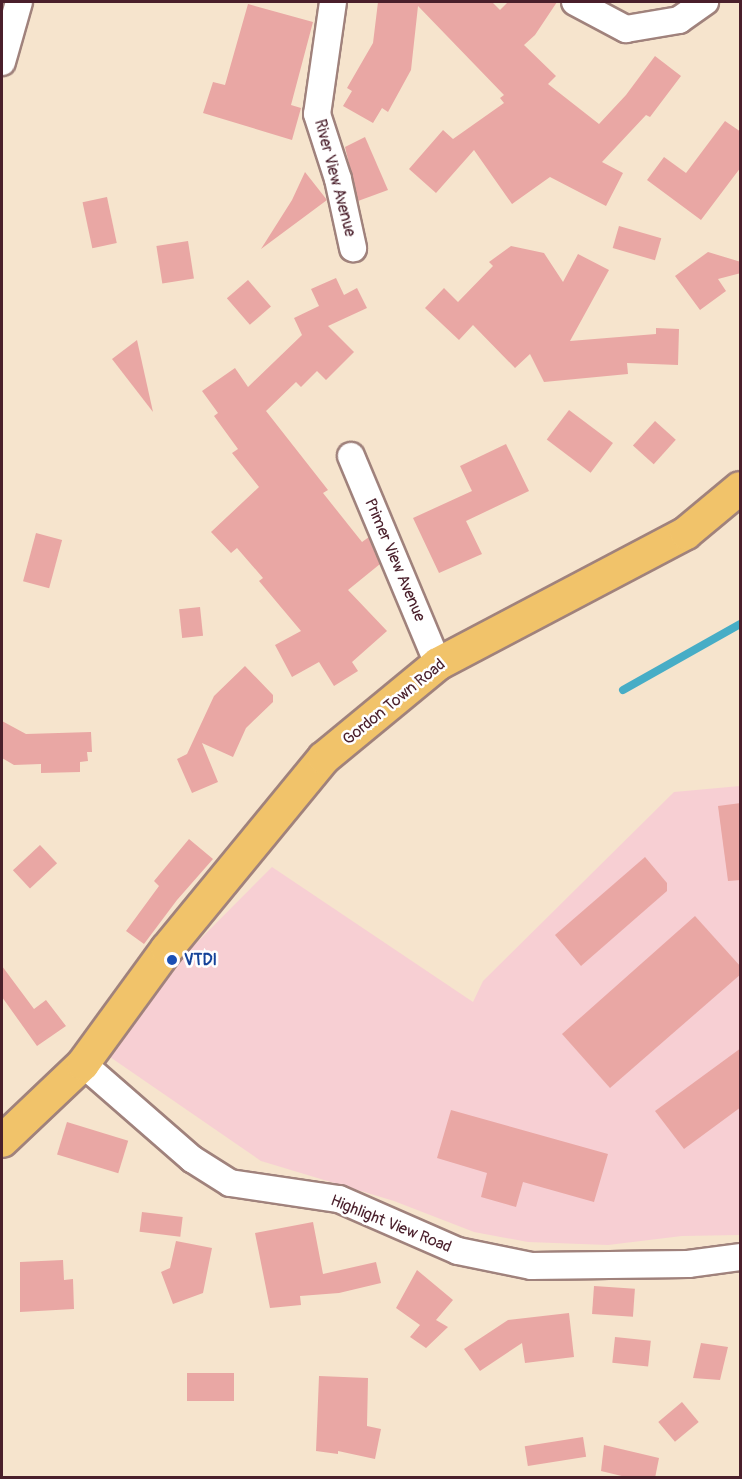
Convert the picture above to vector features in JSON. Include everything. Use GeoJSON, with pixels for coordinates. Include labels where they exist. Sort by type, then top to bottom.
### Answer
{"type":"FeatureCollection","features":[{"type":"Feature","properties":{"kind":"main road","name":"Gordon Town Road"},"geometry":{"type":"LineString","coordinates":[[2,1141],[83,1064],[167,949],[324,758],[438,664],[686,533],[741,488]]}},
{"type":"Feature","properties":{"kind":"street"},"geometry":{"type":"LineString","coordinates":[[2,62],[19,2]]}},
{"type":"Feature","properties":{"kind":"street","name":"River View Avenue"},"geometry":{"type":"LineString","coordinates":[[333,2],[317,114],[338,179],[353,249]]}},
{"type":"Feature","properties":{"kind":"street"},"geometry":{"type":"LineString","coordinates":[[575,2],[626,29],[679,20],[705,2]]}},
{"type":"Feature","properties":{"kind":"street","name":"Primer View Avenue"},"geometry":{"type":"LineString","coordinates":[[351,456],[438,664]]}},
{"type":"Feature","properties":{"kind":"street","name":"Highlight View Road"},"geometry":{"type":"LineString","coordinates":[[83,1064],[192,1159],[230,1183],[339,1199],[458,1251],[531,1266],[688,1264],[741,1257]]}},
{"type":"Feature","properties":{"kind":"shaded area"},"geometry":{"type":"Polygon","coordinates":[[[740,786],[740,1235],[682,1236],[608,1245],[528,1242],[474,1232],[394,1201],[261,1161],[94,1046],[272,867],[473,1002],[483,981],[674,792],[740,786]]]}},
{"type":"Feature","properties":{"kind":"building"},"geometry":{"type":"Polygon","coordinates":[[[378,2],[492,2],[500,10],[508,2],[557,2],[535,35],[524,45],[556,76],[548,84],[599,124],[626,95],[655,56],[681,76],[650,117],[646,115],[602,162],[623,173],[606,206],[550,177],[512,204],[474,150],[436,193],[409,169],[443,130],[453,139],[504,103],[500,98],[504,95],[418,6],[411,70],[388,112],[382,108],[373,123],[343,106],[352,91],[347,88],[373,43],[378,2]]]}},
{"type":"Feature","properties":{"kind":"building"},"geometry":{"type":"Polygon","coordinates":[[[248,4],[313,22],[291,105],[301,108],[292,140],[203,113],[213,82],[225,85],[248,4]]]}},
{"type":"Feature","properties":{"kind":"building"},"geometry":{"type":"Polygon","coordinates":[[[725,121],[741,132],[741,167],[701,220],[647,180],[664,157],[686,173],[725,121]]]}},
{"type":"Feature","properties":{"kind":"building"},"geometry":{"type":"Polygon","coordinates":[[[365,137],[388,190],[358,201],[345,147],[365,137]]]}},
{"type":"Feature","properties":{"kind":"building"},"geometry":{"type":"Polygon","coordinates":[[[305,172],[327,200],[261,249],[292,200],[305,172]]]}},
{"type":"Feature","properties":{"kind":"building"},"geometry":{"type":"Polygon","coordinates":[[[107,197],[117,243],[92,248],[83,202],[107,197]]]}},
{"type":"Feature","properties":{"kind":"building"},"geometry":{"type":"Polygon","coordinates":[[[619,226],[661,238],[655,260],[613,248],[619,226]]]}},
{"type":"Feature","properties":{"kind":"building"},"geometry":{"type":"Polygon","coordinates":[[[188,241],[194,279],[162,284],[156,246],[188,241]]]}},
{"type":"Feature","properties":{"kind":"building"},"geometry":{"type":"Polygon","coordinates":[[[511,246],[544,253],[563,282],[578,254],[609,270],[570,341],[656,334],[656,328],[679,329],[678,365],[627,363],[628,374],[544,382],[530,354],[515,368],[473,325],[459,340],[425,308],[444,288],[458,302],[493,266],[489,262],[511,246]]]}},
{"type":"Feature","properties":{"kind":"building"},"geometry":{"type":"Polygon","coordinates":[[[708,252],[741,262],[741,273],[718,279],[726,291],[700,310],[675,276],[708,252]]]}},
{"type":"Feature","properties":{"kind":"building"},"geometry":{"type":"Polygon","coordinates":[[[336,278],[344,295],[357,288],[367,308],[328,326],[354,352],[326,380],[317,371],[301,387],[296,382],[266,411],[328,490],[323,493],[362,542],[369,537],[380,564],[348,590],[387,631],[352,662],[358,671],[334,686],[319,662],[292,677],[275,645],[301,631],[259,581],[263,578],[237,548],[231,553],[211,532],[259,487],[232,453],[238,449],[214,416],[218,413],[202,391],[235,368],[248,387],[302,335],[294,318],[319,306],[311,289],[336,278]]]}},
{"type":"Feature","properties":{"kind":"building"},"geometry":{"type":"Polygon","coordinates":[[[248,280],[271,306],[250,325],[227,298],[248,280]]]}},
{"type":"Feature","properties":{"kind":"building"},"geometry":{"type":"Polygon","coordinates":[[[137,340],[153,412],[112,359],[137,340]]]}},
{"type":"Feature","properties":{"kind":"building"},"geometry":{"type":"Polygon","coordinates":[[[569,410],[613,443],[591,473],[547,440],[569,410]]]}},
{"type":"Feature","properties":{"kind":"building"},"geometry":{"type":"Polygon","coordinates":[[[655,421],[676,440],[654,464],[633,446],[655,421]]]}},
{"type":"Feature","properties":{"kind":"building"},"geometry":{"type":"Polygon","coordinates":[[[506,444],[529,491],[466,521],[482,554],[439,573],[413,518],[472,491],[460,466],[506,444]]]}},
{"type":"Feature","properties":{"kind":"building"},"geometry":{"type":"Polygon","coordinates":[[[36,533],[62,540],[49,588],[23,581],[36,533]]]}},
{"type":"Feature","properties":{"kind":"building"},"geometry":{"type":"Polygon","coordinates":[[[200,607],[203,636],[182,638],[179,609],[200,607]]]}},
{"type":"Feature","properties":{"kind":"building"},"geometry":{"type":"Polygon","coordinates":[[[245,666],[273,695],[273,702],[246,728],[233,757],[202,743],[218,782],[192,793],[177,759],[187,754],[214,696],[245,666]]]}},
{"type":"Feature","properties":{"kind":"building"},"geometry":{"type":"Polygon","coordinates":[[[2,721],[26,734],[91,732],[92,752],[87,752],[88,761],[80,762],[80,772],[41,773],[41,764],[14,765],[2,758],[2,721]]]}},
{"type":"Feature","properties":{"kind":"building"},"geometry":{"type":"Polygon","coordinates":[[[741,803],[741,880],[728,881],[718,806],[741,803]]]}},
{"type":"Feature","properties":{"kind":"building"},"geometry":{"type":"Polygon","coordinates":[[[189,839],[213,859],[177,900],[144,944],[126,931],[159,886],[154,881],[189,839]]]}},
{"type":"Feature","properties":{"kind":"building"},"geometry":{"type":"Polygon","coordinates":[[[40,845],[57,863],[30,889],[13,870],[40,845]]]}},
{"type":"Feature","properties":{"kind":"building"},"geometry":{"type":"Polygon","coordinates":[[[645,857],[667,883],[667,891],[581,966],[555,935],[645,857]]]}},
{"type":"Feature","properties":{"kind":"building"},"geometry":{"type":"Polygon","coordinates":[[[695,916],[741,967],[741,974],[610,1088],[562,1034],[695,916]]]}},
{"type":"Feature","properties":{"kind":"building"},"geometry":{"type":"Polygon","coordinates":[[[2,966],[34,1009],[46,1000],[66,1026],[37,1046],[2,997],[2,966]]]}},
{"type":"Feature","properties":{"kind":"building"},"geometry":{"type":"Polygon","coordinates":[[[741,1048],[741,1107],[684,1149],[655,1111],[741,1048]]]}},
{"type":"Feature","properties":{"kind":"building"},"geometry":{"type":"Polygon","coordinates":[[[451,1110],[608,1154],[594,1202],[523,1182],[516,1207],[481,1197],[487,1173],[437,1158],[451,1110]]]}},
{"type":"Feature","properties":{"kind":"building"},"geometry":{"type":"Polygon","coordinates":[[[67,1122],[128,1141],[118,1173],[57,1155],[67,1122]]]}},
{"type":"Feature","properties":{"kind":"building"},"geometry":{"type":"Polygon","coordinates":[[[142,1212],[183,1217],[180,1237],[140,1232],[142,1212]]]}},
{"type":"Feature","properties":{"kind":"building"},"geometry":{"type":"Polygon","coordinates":[[[313,1222],[323,1274],[376,1262],[381,1283],[339,1293],[300,1296],[301,1305],[270,1308],[255,1233],[313,1222]]]}},
{"type":"Feature","properties":{"kind":"building"},"geometry":{"type":"Polygon","coordinates":[[[176,1241],[212,1248],[203,1293],[173,1304],[161,1272],[170,1268],[176,1241]]]}},
{"type":"Feature","properties":{"kind":"building"},"geometry":{"type":"Polygon","coordinates":[[[63,1260],[64,1280],[73,1279],[74,1309],[20,1312],[20,1262],[63,1260]]]}},
{"type":"Feature","properties":{"kind":"building"},"geometry":{"type":"Polygon","coordinates":[[[417,1270],[453,1300],[436,1320],[448,1327],[426,1348],[410,1337],[420,1325],[396,1308],[417,1270]]]}},
{"type":"Feature","properties":{"kind":"building"},"geometry":{"type":"Polygon","coordinates":[[[594,1286],[635,1289],[633,1317],[592,1314],[594,1286]]]}},
{"type":"Feature","properties":{"kind":"building"},"geometry":{"type":"Polygon","coordinates":[[[569,1313],[574,1357],[525,1363],[522,1343],[480,1371],[464,1349],[508,1320],[569,1313]]]}},
{"type":"Feature","properties":{"kind":"building"},"geometry":{"type":"Polygon","coordinates":[[[615,1337],[651,1341],[648,1367],[612,1363],[615,1337]]]}},
{"type":"Feature","properties":{"kind":"building"},"geometry":{"type":"Polygon","coordinates":[[[701,1343],[728,1347],[720,1380],[693,1378],[701,1343]]]}},
{"type":"Feature","properties":{"kind":"building"},"geometry":{"type":"Polygon","coordinates":[[[187,1373],[234,1373],[234,1401],[187,1401],[187,1373]]]}},
{"type":"Feature","properties":{"kind":"building"},"geometry":{"type":"Polygon","coordinates":[[[319,1376],[368,1378],[367,1426],[381,1429],[375,1459],[338,1451],[338,1454],[316,1451],[319,1376]]]}},
{"type":"Feature","properties":{"kind":"building"},"geometry":{"type":"Polygon","coordinates":[[[682,1402],[699,1422],[675,1442],[658,1422],[682,1402]]]}},
{"type":"Feature","properties":{"kind":"building"},"geometry":{"type":"Polygon","coordinates":[[[583,1437],[586,1457],[528,1466],[525,1446],[583,1437]]]}},
{"type":"Feature","properties":{"kind":"building"},"geometry":{"type":"Polygon","coordinates":[[[604,1445],[659,1458],[655,1478],[630,1478],[601,1471],[604,1445]]]}},
{"type":"Feature","properties":{"kind":"waterway"},"geometry":{"type":"LineString","coordinates":[[623,690],[740,624]]}},
{"type":"Feature","properties":{"kind":"place","name":"VTDI"},"geometry":{"type":"Point","coordinates":[172,960]}}]}
